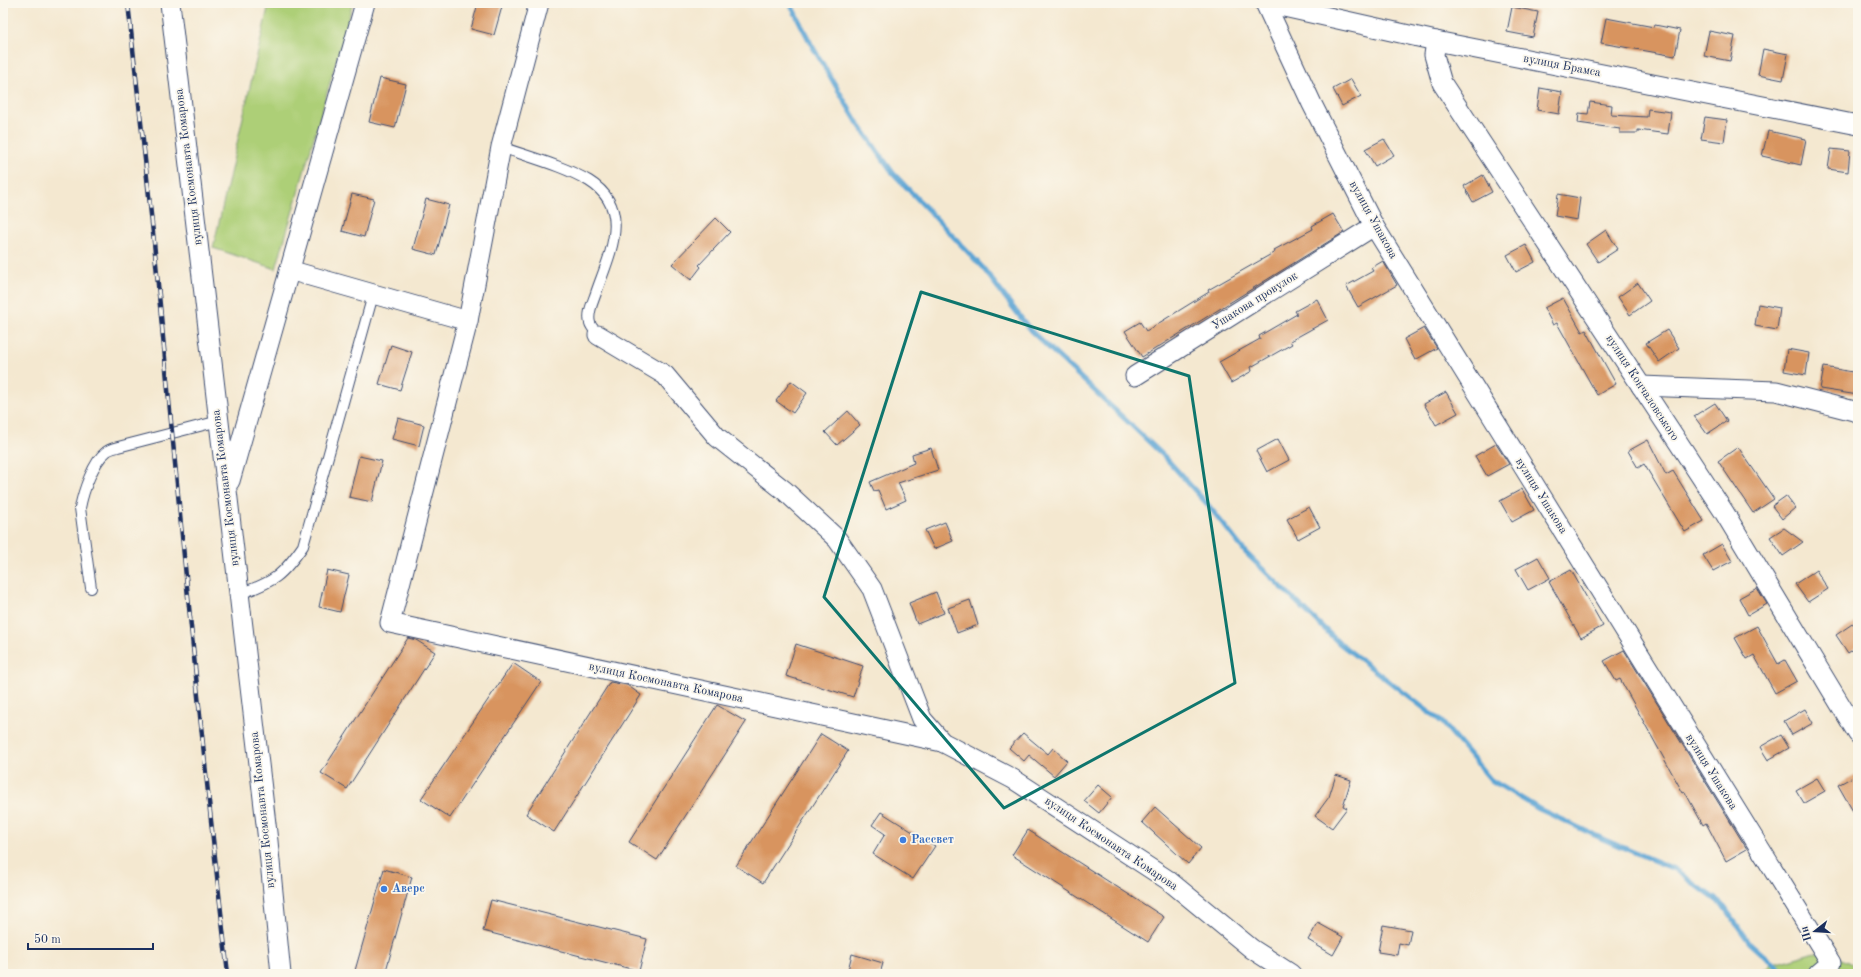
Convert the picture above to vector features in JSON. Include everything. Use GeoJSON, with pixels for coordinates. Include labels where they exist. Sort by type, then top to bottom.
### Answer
{"type":"FeatureCollection","features":[{"type":"Feature","properties":{"kind":"street","name":"вулиця Космонавта Комарова"},"geometry":{"type":"LineString","coordinates":[[170,3],[268,841],[281,974]]}},
{"type":"Feature","properties":{"kind":"street"},"geometry":{"type":"LineString","coordinates":[[227,491],[365,3]]}},
{"type":"Feature","properties":{"kind":"street"},"geometry":{"type":"LineString","coordinates":[[289,270],[468,321],[501,147],[539,3]]}},
{"type":"Feature","properties":{"kind":"street","name":"вулиця Брамса"},"geometry":{"type":"LineString","coordinates":[[1266,3],[1436,41],[1858,125]]}},
{"type":"Feature","properties":{"kind":"street","name":"вулиця Ушакова"},"geometry":{"type":"LineString","coordinates":[[1266,3],[1312,104],[1374,226],[1830,963],[1818,974]]}},
{"type":"Feature","properties":{"kind":"street","name":"вулиця Кончаловського"},"geometry":{"type":"LineString","coordinates":[[1436,41],[1434,55],[1442,83],[1724,512],[1858,734]]}},
{"type":"Feature","properties":{"kind":"street","name":"Ушакова провулок"},"geometry":{"type":"LineString","coordinates":[[1135,376],[1374,226]]}},
{"type":"Feature","properties":{"kind":"street","name":"вулиця Космонавта Комарова"},"geometry":{"type":"LineString","coordinates":[[468,321],[390,623],[942,742],[1013,780],[1168,880],[1252,949],[1291,974]]}},
{"type":"Feature","properties":{"kind":"street","name":"вулиця Космонавта Комарова"},"geometry":{"type":"LineString","coordinates":[[598,335],[665,375],[717,437],[785,491],[837,539],[872,589],[922,719],[942,742]]}},
{"type":"Feature","properties":{"kind":"street"},"geometry":{"type":"LineString","coordinates":[[1641,386],[1776,391],[1858,412]]}},
{"type":"Feature","properties":{"kind":"street"},"geometry":{"type":"LineString","coordinates":[[219,421],[240,412],[251,402]]}},
{"type":"Feature","properties":{"kind":"lane"},"geometry":{"type":"LineString","coordinates":[[501,147],[577,174],[606,195],[612,207],[616,221],[611,251],[590,307],[590,323],[598,335]]}},
{"type":"Feature","properties":{"kind":"lane"},"geometry":{"type":"LineString","coordinates":[[239,594],[265,585],[277,577],[290,564],[303,546],[373,294]]}},
{"type":"Feature","properties":{"kind":"lane"},"geometry":{"type":"LineString","coordinates":[[91,588],[80,508],[82,497],[97,461],[106,451],[118,447],[219,421]]}},
{"type":"Feature","properties":{"kind":"highlighted area"},"geometry":{"type":"Polygon","coordinates":[[[921,292],[1189,376],[1235,683],[1004,808],[824,597],[921,292]]]}},
{"type":"Feature","properties":{"kind":"green space"},"geometry":{"type":"Polygon","coordinates":[[[257,3],[353,3],[276,269],[213,248],[268,8],[257,3]]]}},
{"type":"Feature","properties":{"kind":"green space"},"geometry":{"type":"Polygon","coordinates":[[[1816,952],[1838,957],[1848,962],[1858,968],[1858,974],[1760,974],[1770,965],[1816,952]]]}},
{"type":"Feature","properties":{"kind":"building"},"geometry":{"type":"Polygon","coordinates":[[[478,3],[503,3],[494,35],[471,29],[478,3]]]}},
{"type":"Feature","properties":{"kind":"building"},"geometry":{"type":"Polygon","coordinates":[[[1512,7],[1538,12],[1533,37],[1507,32],[1512,7]]]}},
{"type":"Feature","properties":{"kind":"building"},"geometry":{"type":"Polygon","coordinates":[[[1606,18],[1654,27],[1655,25],[1680,30],[1675,56],[1601,43],[1606,18]]]}},
{"type":"Feature","properties":{"kind":"building"},"geometry":{"type":"Polygon","coordinates":[[[1709,31],[1735,36],[1730,61],[1704,56],[1709,31]]]}},
{"type":"Feature","properties":{"kind":"building"},"geometry":{"type":"Polygon","coordinates":[[[1763,49],[1788,54],[1783,80],[1758,75],[1763,49]]]}},
{"type":"Feature","properties":{"kind":"building"},"geometry":{"type":"Polygon","coordinates":[[[380,78],[406,84],[395,128],[369,122],[380,78]]]}},
{"type":"Feature","properties":{"kind":"building"},"geometry":{"type":"Polygon","coordinates":[[[1351,79],[1361,96],[1342,106],[1333,89],[1351,79]]]}},
{"type":"Feature","properties":{"kind":"building"},"geometry":{"type":"Polygon","coordinates":[[[1540,88],[1562,92],[1559,114],[1537,110],[1540,88]]]}},
{"type":"Feature","properties":{"kind":"building"},"geometry":{"type":"Polygon","coordinates":[[[1590,102],[1612,105],[1611,115],[1647,117],[1648,109],[1671,112],[1668,134],[1638,130],[1638,133],[1620,133],[1620,129],[1578,123],[1579,113],[1588,114],[1590,102]]]}},
{"type":"Feature","properties":{"kind":"building"},"geometry":{"type":"Polygon","coordinates":[[[1705,117],[1727,120],[1724,142],[1701,139],[1705,117]]]}},
{"type":"Feature","properties":{"kind":"building"},"geometry":{"type":"Polygon","coordinates":[[[1768,131],[1806,139],[1801,165],[1762,156],[1768,131]]]}},
{"type":"Feature","properties":{"kind":"building"},"geometry":{"type":"Polygon","coordinates":[[[1384,139],[1394,155],[1375,166],[1365,149],[1384,139]]]}},
{"type":"Feature","properties":{"kind":"building"},"geometry":{"type":"Polygon","coordinates":[[[1831,149],[1850,151],[1848,172],[1828,169],[1831,149]]]}},
{"type":"Feature","properties":{"kind":"building"},"geometry":{"type":"Polygon","coordinates":[[[1483,175],[1492,192],[1473,202],[1464,186],[1483,175]]]}},
{"type":"Feature","properties":{"kind":"building"},"geometry":{"type":"Polygon","coordinates":[[[352,194],[374,199],[364,237],[342,231],[352,194]]]}},
{"type":"Feature","properties":{"kind":"building"},"geometry":{"type":"Polygon","coordinates":[[[1558,194],[1580,198],[1577,220],[1555,216],[1558,194]]]}},
{"type":"Feature","properties":{"kind":"building"},"geometry":{"type":"Polygon","coordinates":[[[426,199],[449,205],[436,255],[413,249],[426,199]]]}},
{"type":"Feature","properties":{"kind":"building"},"geometry":{"type":"Polygon","coordinates":[[[1333,214],[1344,232],[1142,357],[1125,331],[1140,322],[1146,331],[1209,292],[1208,290],[1275,252],[1274,250],[1313,229],[1312,226],[1333,214]]]}},
{"type":"Feature","properties":{"kind":"building"},"geometry":{"type":"Polygon","coordinates":[[[716,218],[730,232],[699,265],[701,267],[691,280],[672,264],[716,218]]]}},
{"type":"Feature","properties":{"kind":"building"},"geometry":{"type":"Polygon","coordinates":[[[1606,230],[1618,249],[1598,262],[1586,244],[1606,230]]]}},
{"type":"Feature","properties":{"kind":"building"},"geometry":{"type":"Polygon","coordinates":[[[1526,245],[1535,262],[1516,272],[1507,255],[1526,245]]]}},
{"type":"Feature","properties":{"kind":"building"},"geometry":{"type":"Polygon","coordinates":[[[1383,261],[1397,285],[1358,307],[1346,286],[1373,271],[1371,268],[1383,261]]]}},
{"type":"Feature","properties":{"kind":"building"},"geometry":{"type":"Polygon","coordinates":[[[1638,283],[1650,301],[1630,315],[1618,297],[1638,283]]]}},
{"type":"Feature","properties":{"kind":"building"},"geometry":{"type":"Polygon","coordinates":[[[1563,298],[1582,332],[1586,330],[1616,384],[1597,395],[1557,323],[1553,325],[1544,308],[1563,298]]]}},
{"type":"Feature","properties":{"kind":"building"},"geometry":{"type":"Polygon","coordinates":[[[1317,299],[1328,320],[1290,341],[1292,344],[1251,367],[1252,371],[1231,383],[1219,362],[1260,339],[1259,336],[1297,314],[1295,311],[1317,299]]]}},
{"type":"Feature","properties":{"kind":"building"},"geometry":{"type":"Polygon","coordinates":[[[1758,304],[1780,308],[1777,330],[1755,326],[1758,304]]]}},
{"type":"Feature","properties":{"kind":"building"},"geometry":{"type":"Polygon","coordinates":[[[1424,328],[1437,348],[1415,360],[1404,339],[1424,328]]]}},
{"type":"Feature","properties":{"kind":"building"},"geometry":{"type":"Polygon","coordinates":[[[1667,330],[1679,348],[1659,362],[1646,343],[1667,330]]]}},
{"type":"Feature","properties":{"kind":"building"},"geometry":{"type":"Polygon","coordinates":[[[391,345],[412,352],[400,390],[379,384],[391,345]]]}},
{"type":"Feature","properties":{"kind":"building"},"geometry":{"type":"Polygon","coordinates":[[[1787,349],[1809,353],[1806,375],[1784,371],[1787,349]]]}},
{"type":"Feature","properties":{"kind":"building"},"geometry":{"type":"Polygon","coordinates":[[[1824,367],[1858,373],[1858,395],[1820,389],[1824,367]]]}},
{"type":"Feature","properties":{"kind":"building"},"geometry":{"type":"Polygon","coordinates":[[[791,381],[807,393],[793,413],[776,401],[791,381]]]}},
{"type":"Feature","properties":{"kind":"building"},"geometry":{"type":"Polygon","coordinates":[[[1446,392],[1458,413],[1436,425],[1424,404],[1446,392]]]}},
{"type":"Feature","properties":{"kind":"building"},"geometry":{"type":"Polygon","coordinates":[[[1715,403],[1727,421],[1707,434],[1694,416],[1715,403]]]}},
{"type":"Feature","properties":{"kind":"building"},"geometry":{"type":"Polygon","coordinates":[[[848,411],[860,425],[837,445],[825,432],[848,411]]]}},
{"type":"Feature","properties":{"kind":"building"},"geometry":{"type":"Polygon","coordinates":[[[398,418],[424,425],[419,446],[392,439],[398,418]]]}},
{"type":"Feature","properties":{"kind":"building"},"geometry":{"type":"Polygon","coordinates":[[[1278,439],[1289,460],[1267,472],[1256,451],[1278,439]]]}},
{"type":"Feature","properties":{"kind":"building"},"geometry":{"type":"Polygon","coordinates":[[[1648,440],[1666,475],[1673,471],[1704,521],[1685,532],[1644,464],[1638,468],[1628,451],[1648,440]]]}},
{"type":"Feature","properties":{"kind":"building"},"geometry":{"type":"Polygon","coordinates":[[[1496,444],[1509,464],[1487,476],[1475,456],[1496,444]]]}},
{"type":"Feature","properties":{"kind":"building"},"geometry":{"type":"Polygon","coordinates":[[[1738,447],[1774,499],[1753,513],[1718,461],[1738,447]]]}},
{"type":"Feature","properties":{"kind":"building"},"geometry":{"type":"Polygon","coordinates":[[[931,448],[938,470],[898,483],[906,500],[886,509],[878,490],[874,491],[870,482],[914,463],[912,454],[931,448]]]}},
{"type":"Feature","properties":{"kind":"building"},"geometry":{"type":"Polygon","coordinates":[[[359,456],[382,461],[372,502],[349,497],[359,456]]]}},
{"type":"Feature","properties":{"kind":"building"},"geometry":{"type":"Polygon","coordinates":[[[1522,489],[1534,510],[1512,522],[1500,501],[1522,489]]]}},
{"type":"Feature","properties":{"kind":"building"},"geometry":{"type":"Polygon","coordinates":[[[1786,496],[1795,508],[1782,519],[1772,506],[1786,496]]]}},
{"type":"Feature","properties":{"kind":"building"},"geometry":{"type":"Polygon","coordinates":[[[1309,507],[1320,527],[1298,539],[1287,519],[1309,507]]]}},
{"type":"Feature","properties":{"kind":"building"},"geometry":{"type":"Polygon","coordinates":[[[945,522],[953,541],[934,549],[925,530],[945,522]]]}},
{"type":"Feature","properties":{"kind":"building"},"geometry":{"type":"Polygon","coordinates":[[[1784,528],[1803,542],[1783,556],[1770,537],[1784,528]]]}},
{"type":"Feature","properties":{"kind":"building"},"geometry":{"type":"Polygon","coordinates":[[[1722,544],[1732,561],[1713,571],[1703,555],[1722,544]]]}},
{"type":"Feature","properties":{"kind":"building"},"geometry":{"type":"Polygon","coordinates":[[[1538,557],[1550,578],[1528,590],[1516,569],[1538,557]]]}},
{"type":"Feature","properties":{"kind":"building"},"geometry":{"type":"Polygon","coordinates":[[[327,570],[349,575],[340,612],[319,607],[327,570]]]}},
{"type":"Feature","properties":{"kind":"building"},"geometry":{"type":"Polygon","coordinates":[[[1571,570],[1603,626],[1581,638],[1549,582],[1571,570]]]}},
{"type":"Feature","properties":{"kind":"building"},"geometry":{"type":"Polygon","coordinates":[[[1816,570],[1828,589],[1808,602],[1795,584],[1816,570]]]}},
{"type":"Feature","properties":{"kind":"building"},"geometry":{"type":"Polygon","coordinates":[[[1757,588],[1767,604],[1748,615],[1739,598],[1757,588]]]}},
{"type":"Feature","properties":{"kind":"building"},"geometry":{"type":"Polygon","coordinates":[[[936,592],[944,613],[917,624],[909,603],[936,592]]]}},
{"type":"Feature","properties":{"kind":"building"},"geometry":{"type":"Polygon","coordinates":[[[970,600],[978,625],[957,633],[948,608],[970,600]]]}},
{"type":"Feature","properties":{"kind":"building"},"geometry":{"type":"Polygon","coordinates":[[[1858,620],[1858,646],[1848,653],[1836,635],[1858,620]]]}},
{"type":"Feature","properties":{"kind":"building"},"geometry":{"type":"Polygon","coordinates":[[[1757,626],[1778,664],[1785,660],[1797,681],[1775,693],[1754,655],[1747,659],[1735,638],[1757,626]]]}},
{"type":"Feature","properties":{"kind":"building"},"geometry":{"type":"Polygon","coordinates":[[[408,638],[416,640],[435,652],[347,789],[321,773],[408,638]]]}},
{"type":"Feature","properties":{"kind":"building"},"geometry":{"type":"Polygon","coordinates":[[[796,644],[863,666],[853,697],[786,676],[796,644]]]}},
{"type":"Feature","properties":{"kind":"building"},"geometry":{"type":"Polygon","coordinates":[[[1624,650],[1747,849],[1726,861],[1706,823],[1703,825],[1685,792],[1683,793],[1620,679],[1616,681],[1604,661],[1624,650]]]}},
{"type":"Feature","properties":{"kind":"building"},"geometry":{"type":"Polygon","coordinates":[[[513,663],[541,682],[450,818],[421,799],[513,663]]]}},
{"type":"Feature","properties":{"kind":"building"},"geometry":{"type":"Polygon","coordinates":[[[610,682],[627,685],[641,695],[554,832],[526,814],[610,682]]]}},
{"type":"Feature","properties":{"kind":"building"},"geometry":{"type":"Polygon","coordinates":[[[717,705],[746,722],[657,860],[629,842],[717,705]]]}},
{"type":"Feature","properties":{"kind":"building"},"geometry":{"type":"Polygon","coordinates":[[[1805,709],[1813,723],[1792,735],[1784,721],[1805,709]]]}},
{"type":"Feature","properties":{"kind":"building"},"geometry":{"type":"Polygon","coordinates":[[[1023,733],[1048,754],[1053,748],[1067,761],[1054,776],[1029,755],[1024,761],[1009,748],[1023,733]]]}},
{"type":"Feature","properties":{"kind":"building"},"geometry":{"type":"Polygon","coordinates":[[[821,734],[848,751],[763,883],[736,866],[821,734]]]}},
{"type":"Feature","properties":{"kind":"building"},"geometry":{"type":"Polygon","coordinates":[[[1781,735],[1789,748],[1768,760],[1760,747],[1781,735]]]}},
{"type":"Feature","properties":{"kind":"building"},"geometry":{"type":"Polygon","coordinates":[[[1858,774],[1858,820],[1838,785],[1858,774]]]}},
{"type":"Feature","properties":{"kind":"building"},"geometry":{"type":"Polygon","coordinates":[[[1336,775],[1351,780],[1343,806],[1347,808],[1332,828],[1315,816],[1329,797],[1336,775]]]}},
{"type":"Feature","properties":{"kind":"building"},"geometry":{"type":"Polygon","coordinates":[[[1817,778],[1825,791],[1804,803],[1796,790],[1817,778]]]}},
{"type":"Feature","properties":{"kind":"building"},"geometry":{"type":"Polygon","coordinates":[[[1098,785],[1112,797],[1099,813],[1084,801],[1098,785]]]}},
{"type":"Feature","properties":{"kind":"building"},"geometry":{"type":"Polygon","coordinates":[[[1155,807],[1201,848],[1188,864],[1142,822],[1155,807]]]}},
{"type":"Feature","properties":{"kind":"building","name":"Рассвет"},"geometry":{"type":"Polygon","coordinates":[[[881,812],[935,846],[913,879],[873,854],[885,834],[872,825],[881,812]]]}},
{"type":"Feature","properties":{"kind":"building"},"geometry":{"type":"Polygon","coordinates":[[[1028,830],[1164,917],[1148,942],[1012,855],[1028,830]]]}},
{"type":"Feature","properties":{"kind":"building"},"geometry":{"type":"Polygon","coordinates":[[[384,869],[412,877],[385,974],[354,974],[384,869]]]}},
{"type":"Feature","properties":{"kind":"building"},"geometry":{"type":"Polygon","coordinates":[[[491,900],[647,939],[639,971],[483,931],[491,900]]]}},
{"type":"Feature","properties":{"kind":"building"},"geometry":{"type":"Polygon","coordinates":[[[1318,923],[1343,937],[1333,955],[1308,940],[1318,923]]]}},
{"type":"Feature","properties":{"kind":"building"},"geometry":{"type":"Polygon","coordinates":[[[1383,925],[1411,930],[1408,945],[1399,943],[1397,955],[1378,952],[1383,925]]]}},
{"type":"Feature","properties":{"kind":"building"},"geometry":{"type":"Polygon","coordinates":[[[852,954],[883,963],[880,974],[847,974],[852,954]]]}},
{"type":"Feature","properties":{"kind":"waterway"},"geometry":{"type":"LineString","coordinates":[[790,3],[811,44],[857,122],[893,173],[983,268],[1031,331],[1164,456],[1208,505],[1246,553],[1339,643],[1442,722],[1491,780],[1539,809],[1605,840],[1674,869],[1722,904],[1750,943],[1785,974]]}},
{"type":"Feature","properties":{"kind":"railway"},"geometry":{"type":"LineString","coordinates":[[128,3],[154,242],[198,700],[228,974]]}},
{"type":"Feature","properties":{"kind":"place","name":"Рассвет"},"geometry":{"type":"Point","coordinates":[903,840]}},
{"type":"Feature","properties":{"kind":"place","name":"Аверс"},"geometry":{"type":"Point","coordinates":[384,889]}}]}
